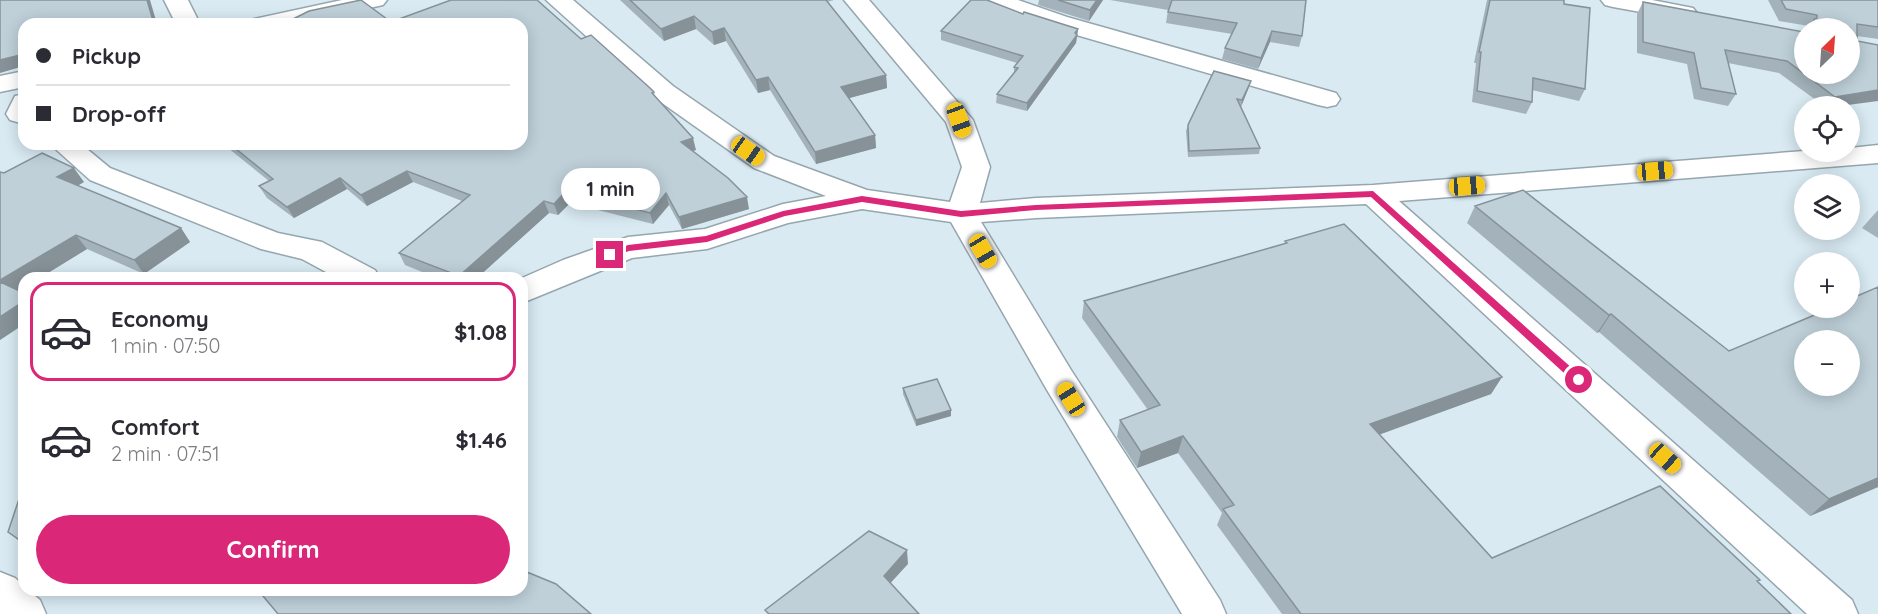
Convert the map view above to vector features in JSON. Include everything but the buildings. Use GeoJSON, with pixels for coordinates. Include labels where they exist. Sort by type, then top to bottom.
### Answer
{"type":"FeatureCollection","features":[{"type":"Feature","properties":{"kind":"street"},"geometry":{"type":"LineString","coordinates":[[176,0],[185,18]]}},
{"type":"Feature","properties":{"kind":"street"},"geometry":{"type":"LineString","coordinates":[[291,18],[375,0]]}},
{"type":"Feature","properties":{"kind":"street"},"geometry":{"type":"LineString","coordinates":[[558,0],[664,92],[764,162],[862,199],[961,214],[1036,208],[1373,194],[1874,157]]}},
{"type":"Feature","properties":{"kind":"street"},"geometry":{"type":"LineString","coordinates":[[856,0],[959,120],[976,167],[961,214],[1059,380],[1205,614]]}},
{"type":"Feature","properties":{"kind":"street"},"geometry":{"type":"LineString","coordinates":[[995,0],[1058,21],[1327,99]]}},
{"type":"Feature","properties":{"kind":"street"},"geometry":{"type":"LineString","coordinates":[[1613,0],[1704,16]]}},
{"type":"Feature","properties":{"kind":"street"},"geometry":{"type":"LineString","coordinates":[[0,84],[18,80]]}},
{"type":"Feature","properties":{"kind":"street"},"geometry":{"type":"LineString","coordinates":[[71,150],[100,174],[272,242],[311,250],[353,272]]}},
{"type":"Feature","properties":{"kind":"street"},"geometry":{"type":"LineString","coordinates":[[1373,194],[1837,614]]}},
{"type":"Feature","properties":{"kind":"street"},"geometry":{"type":"LineString","coordinates":[[528,288],[628,248],[707,239],[783,214],[862,199]]}},
{"type":"Feature","properties":{"kind":"street"},"geometry":{"type":"LineString","coordinates":[[0,591],[25,614]]}},
{"type":"Feature","properties":{"kind":"route"},"geometry":{"type":"LineString","coordinates":[[610,255],[628,248],[707,239],[783,214],[862,199],[961,214],[1036,208],[1373,194],[1579,380]]}}]}
